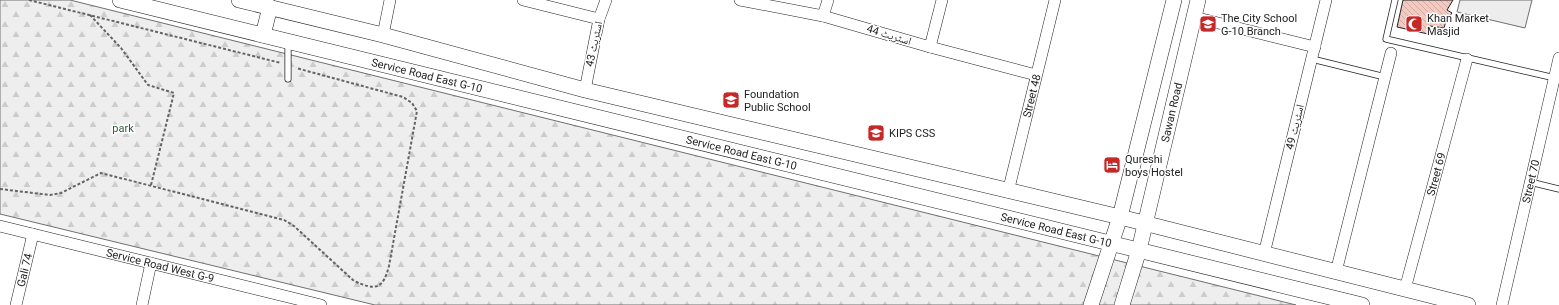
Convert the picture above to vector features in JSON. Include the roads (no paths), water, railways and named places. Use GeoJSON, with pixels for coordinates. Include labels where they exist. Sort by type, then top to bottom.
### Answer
{"type":"FeatureCollection","features":[{"type":"Feature","properties":{"kind":"main road","name":"Service Road East G-10"},"geometry":{"type":"LineString","coordinates":[[120,0],[1362,305]]}},
{"type":"Feature","properties":{"kind":"main road"},"geometry":{"type":"LineString","coordinates":[[239,0],[383,35],[585,90],[1008,192],[1120,217],[1145,225],[1468,305]]}},
{"type":"Feature","properties":{"kind":"main road"},"geometry":{"type":"LineString","coordinates":[[1091,305],[1120,217],[1174,0]]}},
{"type":"Feature","properties":{"kind":"main road","name":"Sawan Road"},"geometry":{"type":"LineString","coordinates":[[1122,305],[1139,250],[1198,0]]}},
{"type":"Feature","properties":{"kind":"main road"},"geometry":{"type":"LineString","coordinates":[[263,35],[270,7]]}},
{"type":"Feature","properties":{"kind":"street"},"geometry":{"type":"LineString","coordinates":[[383,35],[390,0]]}},
{"type":"Feature","properties":{"kind":"street","name":"اسٹریٹ 43"},"geometry":{"type":"LineString","coordinates":[[585,90],[599,19],[606,0]]}},
{"type":"Feature","properties":{"kind":"street","name":"اسٹریٹ 44"},"geometry":{"type":"LineString","coordinates":[[740,0],[824,16],[930,48],[1036,75]]}},
{"type":"Feature","properties":{"kind":"street"},"geometry":{"type":"LineString","coordinates":[[824,16],[828,0]]}},
{"type":"Feature","properties":{"kind":"street"},"geometry":{"type":"LineString","coordinates":[[930,48],[942,0]]}},
{"type":"Feature","properties":{"kind":"street","name":"Street 48"},"geometry":{"type":"LineString","coordinates":[[1008,192],[1055,0]]}},
{"type":"Feature","properties":{"kind":"street","name":"اسٹریٹ 49"},"geometry":{"type":"LineString","coordinates":[[1264,254],[1326,0]]}},
{"type":"Feature","properties":{"kind":"street"},"geometry":{"type":"LineString","coordinates":[[530,1],[599,19]]}},
{"type":"Feature","properties":{"kind":"street"},"geometry":{"type":"LineString","coordinates":[[1194,17],[1315,47]]}},
{"type":"Feature","properties":{"kind":"street"},"geometry":{"type":"LineString","coordinates":[[1336,272],[1391,53]]}},
{"type":"Feature","properties":{"kind":"street","name":"Street 69"},"geometry":{"type":"LineString","coordinates":[[1405,290],[1468,59]]}},
{"type":"Feature","properties":{"kind":"street","name":"Street 70"},"geometry":{"type":"LineString","coordinates":[[1502,305],[1559,59]]}},
{"type":"Feature","properties":{"kind":"street","name":"Service Road West G-9"},"geometry":{"type":"LineString","coordinates":[[0,226],[321,305]]}},
{"type":"Feature","properties":{"kind":"street","name":"Gali 74"},"geometry":{"type":"LineString","coordinates":[[16,305],[33,234]]}},
{"type":"Feature","properties":{"kind":"street"},"geometry":{"type":"LineString","coordinates":[[142,305],[151,263]]}},
{"type":"Feature","properties":{"kind":"lane"},"geometry":{"type":"LineString","coordinates":[[1395,0],[1386,39],[1555,78]]}},
{"type":"Feature","properties":{"kind":"lane"},"geometry":{"type":"LineString","coordinates":[[288,41],[288,79]]}},
{"type":"Feature","properties":{"kind":"lane"},"geometry":{"type":"LineString","coordinates":[[1312,59],[1385,77]]}},
{"type":"Feature","properties":{"kind":"lane"},"geometry":{"type":"LineString","coordinates":[[1530,182],[1559,189]]}},
{"type":"Feature","properties":{"kind":"place","name":"The City School G-10 Branch"},"geometry":{"type":"Point","coordinates":[1208,24]}},
{"type":"Feature","properties":{"kind":"place","name":"Khan Market Masjid"},"geometry":{"type":"Point","coordinates":[1414,24]}},
{"type":"Feature","properties":{"kind":"place","name":"Foundation Public School"},"geometry":{"type":"Point","coordinates":[731,100]}},
{"type":"Feature","properties":{"kind":"place","name":"KIPS CSS"},"geometry":{"type":"Point","coordinates":[876,133]}},
{"type":"Feature","properties":{"kind":"place","name":"Qureshi boys Hostel"},"geometry":{"type":"Point","coordinates":[1112,165]}},
{"type":"Feature","properties":{"kind":"park label","name":"park"},"geometry":{"type":"Point","coordinates":[123,128]}}]}
